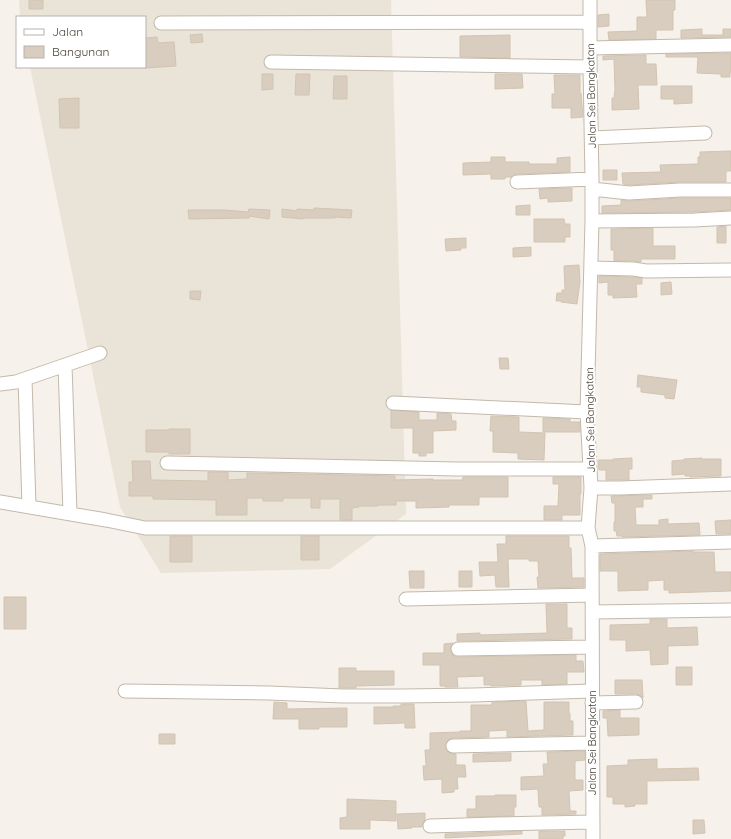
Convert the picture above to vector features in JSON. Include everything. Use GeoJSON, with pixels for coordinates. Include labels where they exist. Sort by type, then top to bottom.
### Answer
{"type":"FeatureCollection","features":[{"type":"Feature","properties":{"kind":"street","name":"Jalan Sei Bangkatan"},"geometry":{"type":"LineString","coordinates":[[590,0],[592,221],[587,412],[591,488],[588,528],[592,546],[593,839]]}},
{"type":"Feature","properties":{"kind":"street"},"geometry":{"type":"LineString","coordinates":[[161,23],[590,22]]}},
{"type":"Feature","properties":{"kind":"street"},"geometry":{"type":"LineString","coordinates":[[590,48],[731,45]]}},
{"type":"Feature","properties":{"kind":"street"},"geometry":{"type":"LineString","coordinates":[[271,62],[590,67]]}},
{"type":"Feature","properties":{"kind":"street"},"geometry":{"type":"LineString","coordinates":[[592,138],[705,133]]}},
{"type":"Feature","properties":{"kind":"street"},"geometry":{"type":"LineString","coordinates":[[517,182],[592,184],[629,193],[680,190],[731,190]]}},
{"type":"Feature","properties":{"kind":"street"},"geometry":{"type":"LineString","coordinates":[[592,221],[731,218]]}},
{"type":"Feature","properties":{"kind":"street"},"geometry":{"type":"LineString","coordinates":[[591,268],[633,269],[646,271],[731,270]]}},
{"type":"Feature","properties":{"kind":"street"},"geometry":{"type":"LineString","coordinates":[[0,384],[16,382],[100,353]]}},
{"type":"Feature","properties":{"kind":"street"},"geometry":{"type":"LineString","coordinates":[[65,365],[70,514]]}},
{"type":"Feature","properties":{"kind":"street"},"geometry":{"type":"LineString","coordinates":[[25,379],[29,506]]}},
{"type":"Feature","properties":{"kind":"street"},"geometry":{"type":"LineString","coordinates":[[393,403],[587,412]]}},
{"type":"Feature","properties":{"kind":"street"},"geometry":{"type":"LineString","coordinates":[[166,463],[456,469],[590,468]]}},
{"type":"Feature","properties":{"kind":"street"},"geometry":{"type":"LineString","coordinates":[[591,488],[731,484]]}},
{"type":"Feature","properties":{"kind":"street"},"geometry":{"type":"LineString","coordinates":[[0,502],[145,528],[588,528]]}},
{"type":"Feature","properties":{"kind":"street"},"geometry":{"type":"LineString","coordinates":[[592,546],[731,542]]}},
{"type":"Feature","properties":{"kind":"street"},"geometry":{"type":"LineString","coordinates":[[406,599],[592,595]]}},
{"type":"Feature","properties":{"kind":"street"},"geometry":{"type":"LineString","coordinates":[[592,612],[731,610]]}},
{"type":"Feature","properties":{"kind":"street"},"geometry":{"type":"LineString","coordinates":[[458,649],[592,647]]}},
{"type":"Feature","properties":{"kind":"street"},"geometry":{"type":"LineString","coordinates":[[125,691],[343,696],[474,695],[592,697],[636,702]]}},
{"type":"Feature","properties":{"kind":"street"},"geometry":{"type":"LineString","coordinates":[[453,746],[592,743]]}},
{"type":"Feature","properties":{"kind":"street"},"geometry":{"type":"LineString","coordinates":[[430,826],[593,822]]}},
{"type":"Feature","properties":{"kind":"shaded area"},"geometry":{"type":"Polygon","coordinates":[[[19,0],[391,0],[406,514],[330,569],[161,573],[120,507],[30,68],[146,68],[146,16],[20,16],[19,0]]]}},
{"type":"Feature","properties":{"kind":"building"},"geometry":{"type":"Polygon","coordinates":[[[29,0],[43,0],[43,9],[29,9],[29,0]]]}},
{"type":"Feature","properties":{"kind":"building"},"geometry":{"type":"Polygon","coordinates":[[[646,0],[675,0],[675,10],[673,10],[673,30],[656,30],[656,39],[609,40],[608,32],[637,31],[637,17],[647,17],[646,0]]]}},
{"type":"Feature","properties":{"kind":"building"},"geometry":{"type":"Polygon","coordinates":[[[609,14],[609,26],[598,27],[598,15],[609,14]]]}},
{"type":"Feature","properties":{"kind":"building"},"geometry":{"type":"Polygon","coordinates":[[[702,29],[702,35],[723,35],[723,29],[731,29],[731,37],[681,38],[681,30],[702,29]]]}},
{"type":"Feature","properties":{"kind":"building"},"geometry":{"type":"Polygon","coordinates":[[[202,34],[203,42],[191,43],[190,35],[202,34]]]}},
{"type":"Feature","properties":{"kind":"building"},"geometry":{"type":"Polygon","coordinates":[[[510,35],[510,58],[460,57],[460,36],[510,35]]]}},
{"type":"Feature","properties":{"kind":"building"},"geometry":{"type":"Polygon","coordinates":[[[157,37],[158,43],[174,42],[176,66],[146,68],[146,38],[157,37]]]}},
{"type":"Feature","properties":{"kind":"building"},"geometry":{"type":"Polygon","coordinates":[[[731,53],[730,77],[721,77],[721,74],[697,73],[698,57],[666,57],[666,54],[731,53]]]}},
{"type":"Feature","properties":{"kind":"building"},"geometry":{"type":"Polygon","coordinates":[[[646,55],[646,64],[656,64],[657,85],[638,85],[639,109],[612,110],[612,98],[614,98],[615,90],[614,59],[603,60],[603,56],[646,55]]]}},
{"type":"Feature","properties":{"kind":"building"},"geometry":{"type":"Polygon","coordinates":[[[262,74],[273,74],[273,89],[262,90],[262,74]]]}},
{"type":"Feature","properties":{"kind":"building"},"geometry":{"type":"Polygon","coordinates":[[[296,74],[310,74],[309,95],[295,95],[296,74]]]}},
{"type":"Feature","properties":{"kind":"building"},"geometry":{"type":"Polygon","coordinates":[[[495,74],[522,74],[523,88],[495,89],[495,74]]]}},
{"type":"Feature","properties":{"kind":"building"},"geometry":{"type":"Polygon","coordinates":[[[554,75],[580,75],[580,93],[583,117],[571,118],[571,108],[552,108],[552,94],[555,94],[554,75]]]}},
{"type":"Feature","properties":{"kind":"building"},"geometry":{"type":"Polygon","coordinates":[[[334,76],[347,76],[347,99],[333,99],[334,76]]]}},
{"type":"Feature","properties":{"kind":"building"},"geometry":{"type":"Polygon","coordinates":[[[661,86],[692,86],[692,103],[674,104],[674,99],[661,99],[661,86]]]}},
{"type":"Feature","properties":{"kind":"building"},"geometry":{"type":"Polygon","coordinates":[[[79,98],[79,128],[60,128],[59,99],[79,98]]]}},
{"type":"Feature","properties":{"kind":"building"},"geometry":{"type":"Polygon","coordinates":[[[731,151],[731,171],[726,171],[726,182],[623,184],[622,173],[661,172],[660,165],[698,164],[700,152],[731,151]]]}},
{"type":"Feature","properties":{"kind":"building"},"geometry":{"type":"Polygon","coordinates":[[[491,157],[505,157],[505,162],[557,164],[557,158],[570,157],[570,172],[517,174],[511,177],[505,177],[505,179],[491,179],[491,174],[463,175],[463,163],[491,162],[491,157]]]}},
{"type":"Feature","properties":{"kind":"building"},"geometry":{"type":"Polygon","coordinates":[[[603,170],[617,170],[617,180],[603,180],[603,170]]]}},
{"type":"Feature","properties":{"kind":"building"},"geometry":{"type":"Polygon","coordinates":[[[572,188],[572,201],[548,202],[548,198],[540,199],[539,189],[572,188]]]}},
{"type":"Feature","properties":{"kind":"building"},"geometry":{"type":"Polygon","coordinates":[[[680,198],[731,198],[731,210],[602,213],[602,206],[621,205],[621,200],[629,201],[680,198]]]}},
{"type":"Feature","properties":{"kind":"building"},"geometry":{"type":"Polygon","coordinates":[[[530,205],[530,215],[516,215],[516,206],[530,205]]]}},
{"type":"Feature","properties":{"kind":"building"},"geometry":{"type":"Polygon","coordinates":[[[314,208],[352,210],[351,218],[335,217],[303,219],[282,217],[282,209],[297,211],[297,209],[314,210],[314,208]]]}},
{"type":"Feature","properties":{"kind":"building"},"geometry":{"type":"Polygon","coordinates":[[[249,209],[270,210],[269,219],[249,216],[249,218],[189,219],[188,210],[248,212],[249,209]]]}},
{"type":"Feature","properties":{"kind":"building"},"geometry":{"type":"Polygon","coordinates":[[[534,219],[564,219],[565,224],[570,224],[570,237],[565,237],[565,242],[534,242],[534,219]]]}},
{"type":"Feature","properties":{"kind":"building"},"geometry":{"type":"Polygon","coordinates":[[[726,226],[726,243],[717,243],[717,227],[726,226]]]}},
{"type":"Feature","properties":{"kind":"building"},"geometry":{"type":"Polygon","coordinates":[[[653,228],[653,246],[675,246],[675,259],[641,259],[641,262],[614,261],[614,250],[611,250],[611,229],[653,228]]]}},
{"type":"Feature","properties":{"kind":"building"},"geometry":{"type":"Polygon","coordinates":[[[466,238],[466,248],[461,248],[461,250],[446,251],[445,239],[466,238]]]}},
{"type":"Feature","properties":{"kind":"building"},"geometry":{"type":"Polygon","coordinates":[[[531,247],[531,256],[513,257],[513,248],[531,247]]]}},
{"type":"Feature","properties":{"kind":"building"},"geometry":{"type":"Polygon","coordinates":[[[579,265],[580,282],[577,304],[556,301],[557,293],[562,293],[562,290],[565,290],[564,266],[579,265]]]}},
{"type":"Feature","properties":{"kind":"building"},"geometry":{"type":"Polygon","coordinates":[[[599,276],[642,278],[642,284],[636,284],[637,297],[613,298],[613,295],[608,295],[608,282],[599,283],[599,276]]]}},
{"type":"Feature","properties":{"kind":"building"},"geometry":{"type":"Polygon","coordinates":[[[671,282],[672,294],[661,295],[661,283],[671,282]]]}},
{"type":"Feature","properties":{"kind":"building"},"geometry":{"type":"Polygon","coordinates":[[[190,291],[201,291],[200,300],[190,299],[190,291]]]}},
{"type":"Feature","properties":{"kind":"building"},"geometry":{"type":"Polygon","coordinates":[[[499,358],[508,358],[509,369],[500,369],[499,358]]]}},
{"type":"Feature","properties":{"kind":"building"},"geometry":{"type":"Polygon","coordinates":[[[638,375],[677,380],[674,399],[665,398],[665,395],[641,392],[641,387],[637,387],[638,375]]]}},
{"type":"Feature","properties":{"kind":"building"},"geometry":{"type":"Polygon","coordinates":[[[391,410],[419,412],[419,420],[437,420],[437,413],[451,414],[452,421],[456,421],[456,430],[433,431],[433,453],[426,453],[426,456],[419,456],[419,453],[413,453],[413,428],[391,428],[391,410]]]}},
{"type":"Feature","properties":{"kind":"building"},"geometry":{"type":"Polygon","coordinates":[[[491,416],[519,417],[519,432],[545,433],[544,460],[518,459],[518,453],[493,452],[493,431],[490,431],[491,416]]]}},
{"type":"Feature","properties":{"kind":"building"},"geometry":{"type":"Polygon","coordinates":[[[543,418],[570,419],[570,422],[580,422],[580,432],[543,432],[543,418]]]}},
{"type":"Feature","properties":{"kind":"building"},"geometry":{"type":"Polygon","coordinates":[[[190,429],[190,454],[146,452],[146,430],[190,429]]]}},
{"type":"Feature","properties":{"kind":"building"},"geometry":{"type":"Polygon","coordinates":[[[632,458],[632,469],[629,469],[629,480],[606,480],[606,470],[599,470],[598,460],[632,458]]]}},
{"type":"Feature","properties":{"kind":"building"},"geometry":{"type":"Polygon","coordinates":[[[702,458],[721,459],[721,476],[690,477],[685,476],[685,474],[672,475],[672,461],[702,458]]]}},
{"type":"Feature","properties":{"kind":"building"},"geometry":{"type":"Polygon","coordinates":[[[132,461],[150,461],[151,480],[208,481],[208,472],[228,472],[228,480],[247,479],[247,473],[395,476],[395,480],[462,480],[463,477],[508,477],[508,497],[479,497],[479,505],[449,505],[449,507],[416,508],[416,501],[396,501],[396,505],[359,506],[352,508],[352,520],[340,520],[340,499],[320,499],[320,508],[311,508],[311,498],[283,498],[283,501],[263,501],[263,498],[247,498],[247,515],[216,515],[216,500],[153,499],[153,496],[129,496],[129,482],[133,482],[132,461]]]}},
{"type":"Feature","properties":{"kind":"building"},"geometry":{"type":"Polygon","coordinates":[[[553,477],[581,477],[580,515],[562,515],[562,520],[544,520],[544,506],[558,506],[559,484],[553,484],[553,477]]]}},
{"type":"Feature","properties":{"kind":"building"},"geometry":{"type":"Polygon","coordinates":[[[652,495],[652,499],[643,499],[643,507],[635,507],[636,525],[659,525],[659,520],[668,519],[668,524],[699,523],[700,535],[617,536],[616,531],[614,531],[615,503],[612,503],[611,496],[652,495]]]}},
{"type":"Feature","properties":{"kind":"building"},"geometry":{"type":"Polygon","coordinates":[[[731,520],[731,534],[716,534],[715,521],[731,520]]]}},
{"type":"Feature","properties":{"kind":"building"},"geometry":{"type":"Polygon","coordinates":[[[170,536],[192,536],[192,562],[170,562],[170,536]]]}},
{"type":"Feature","properties":{"kind":"building"},"geometry":{"type":"Polygon","coordinates":[[[301,536],[319,536],[319,560],[301,560],[301,536]]]}},
{"type":"Feature","properties":{"kind":"building"},"geometry":{"type":"Polygon","coordinates":[[[506,536],[569,536],[572,578],[584,578],[584,587],[538,588],[538,561],[529,561],[529,559],[508,559],[509,587],[496,587],[495,575],[480,576],[479,562],[498,562],[497,544],[506,544],[506,536]]]}},
{"type":"Feature","properties":{"kind":"building"},"geometry":{"type":"Polygon","coordinates":[[[693,551],[714,552],[715,572],[731,572],[731,591],[669,593],[669,590],[664,590],[664,580],[648,581],[648,590],[618,591],[618,571],[600,571],[600,554],[693,551]]]}},
{"type":"Feature","properties":{"kind":"building"},"geometry":{"type":"Polygon","coordinates":[[[409,571],[424,571],[424,588],[410,588],[409,571]]]}},
{"type":"Feature","properties":{"kind":"building"},"geometry":{"type":"Polygon","coordinates":[[[459,571],[472,571],[472,587],[459,587],[459,571]]]}},
{"type":"Feature","properties":{"kind":"building"},"geometry":{"type":"Polygon","coordinates":[[[4,597],[26,597],[26,629],[4,629],[4,597]]]}},
{"type":"Feature","properties":{"kind":"building"},"geometry":{"type":"Polygon","coordinates":[[[546,604],[567,604],[567,628],[572,628],[572,639],[457,641],[457,634],[480,633],[480,635],[547,633],[546,604]]]}},
{"type":"Feature","properties":{"kind":"building"},"geometry":{"type":"Polygon","coordinates":[[[650,619],[667,619],[667,628],[697,627],[698,645],[668,646],[668,664],[651,665],[650,650],[626,651],[626,640],[610,640],[610,625],[650,624],[650,619]]]}},
{"type":"Feature","properties":{"kind":"building"},"geometry":{"type":"Polygon","coordinates":[[[453,643],[450,649],[451,653],[458,657],[576,655],[576,661],[583,661],[584,672],[567,672],[567,684],[542,685],[542,680],[521,680],[521,685],[491,686],[484,685],[484,676],[457,677],[458,687],[440,686],[440,665],[423,665],[423,653],[444,653],[444,644],[453,643]]]}},
{"type":"Feature","properties":{"kind":"building"},"geometry":{"type":"Polygon","coordinates":[[[676,667],[692,667],[692,685],[676,685],[676,667]]]}},
{"type":"Feature","properties":{"kind":"building"},"geometry":{"type":"Polygon","coordinates":[[[339,668],[356,668],[356,671],[394,671],[394,685],[339,688],[339,668]]]}},
{"type":"Feature","properties":{"kind":"building"},"geometry":{"type":"Polygon","coordinates":[[[615,680],[642,680],[643,698],[636,694],[615,694],[615,680]]]}},
{"type":"Feature","properties":{"kind":"building"},"geometry":{"type":"Polygon","coordinates":[[[526,701],[528,731],[544,730],[544,702],[569,702],[570,721],[573,721],[573,735],[507,737],[507,730],[489,731],[489,737],[449,739],[445,746],[446,750],[450,753],[456,754],[456,765],[465,765],[466,777],[457,777],[458,789],[454,789],[454,792],[442,793],[442,779],[424,780],[423,766],[426,766],[425,750],[430,750],[430,733],[471,731],[471,705],[492,705],[492,702],[526,701]]]}},
{"type":"Feature","properties":{"kind":"building"},"geometry":{"type":"Polygon","coordinates":[[[274,702],[287,703],[287,709],[347,708],[347,727],[299,729],[299,719],[273,719],[274,702]]]}},
{"type":"Feature","properties":{"kind":"building"},"geometry":{"type":"Polygon","coordinates":[[[401,704],[414,704],[415,728],[405,728],[405,723],[374,724],[374,707],[393,707],[401,706],[401,704]]]}},
{"type":"Feature","properties":{"kind":"building"},"geometry":{"type":"Polygon","coordinates":[[[620,710],[620,718],[639,718],[639,735],[608,736],[607,718],[603,718],[603,711],[620,710]]]}},
{"type":"Feature","properties":{"kind":"building"},"geometry":{"type":"Polygon","coordinates":[[[159,734],[175,734],[175,744],[159,744],[159,734]]]}},
{"type":"Feature","properties":{"kind":"building"},"geometry":{"type":"Polygon","coordinates":[[[585,751],[585,760],[575,761],[575,780],[583,780],[583,790],[569,791],[570,811],[576,811],[576,814],[542,815],[542,807],[539,807],[538,789],[521,790],[521,777],[544,776],[543,764],[548,764],[547,752],[585,751]]]}},
{"type":"Feature","properties":{"kind":"building"},"geometry":{"type":"Polygon","coordinates":[[[511,753],[511,761],[473,762],[473,754],[511,753]]]}},
{"type":"Feature","properties":{"kind":"building"},"geometry":{"type":"Polygon","coordinates":[[[657,759],[657,769],[698,768],[699,780],[647,781],[647,804],[635,804],[635,806],[625,807],[625,804],[613,804],[613,797],[607,797],[607,766],[628,765],[628,760],[657,759]]]}},
{"type":"Feature","properties":{"kind":"building"},"geometry":{"type":"Polygon","coordinates":[[[516,795],[514,816],[467,817],[467,809],[476,809],[476,796],[516,795]]]}},
{"type":"Feature","properties":{"kind":"building"},"geometry":{"type":"Polygon","coordinates":[[[347,799],[396,801],[396,821],[370,820],[370,829],[340,829],[340,818],[347,817],[347,799]]]}},
{"type":"Feature","properties":{"kind":"building"},"geometry":{"type":"Polygon","coordinates":[[[425,813],[425,820],[422,827],[398,829],[397,814],[425,813]]]}},
{"type":"Feature","properties":{"kind":"building"},"geometry":{"type":"Polygon","coordinates":[[[693,820],[704,820],[705,833],[693,834],[693,820]]]}},
{"type":"Feature","properties":{"kind":"building"},"geometry":{"type":"Polygon","coordinates":[[[522,831],[522,834],[445,838],[445,834],[522,831]]]}},
{"type":"Feature","properties":{"kind":"building"},"geometry":{"type":"Polygon","coordinates":[[[539,831],[565,831],[565,836],[563,836],[563,839],[539,839],[539,831]]]}}]}
